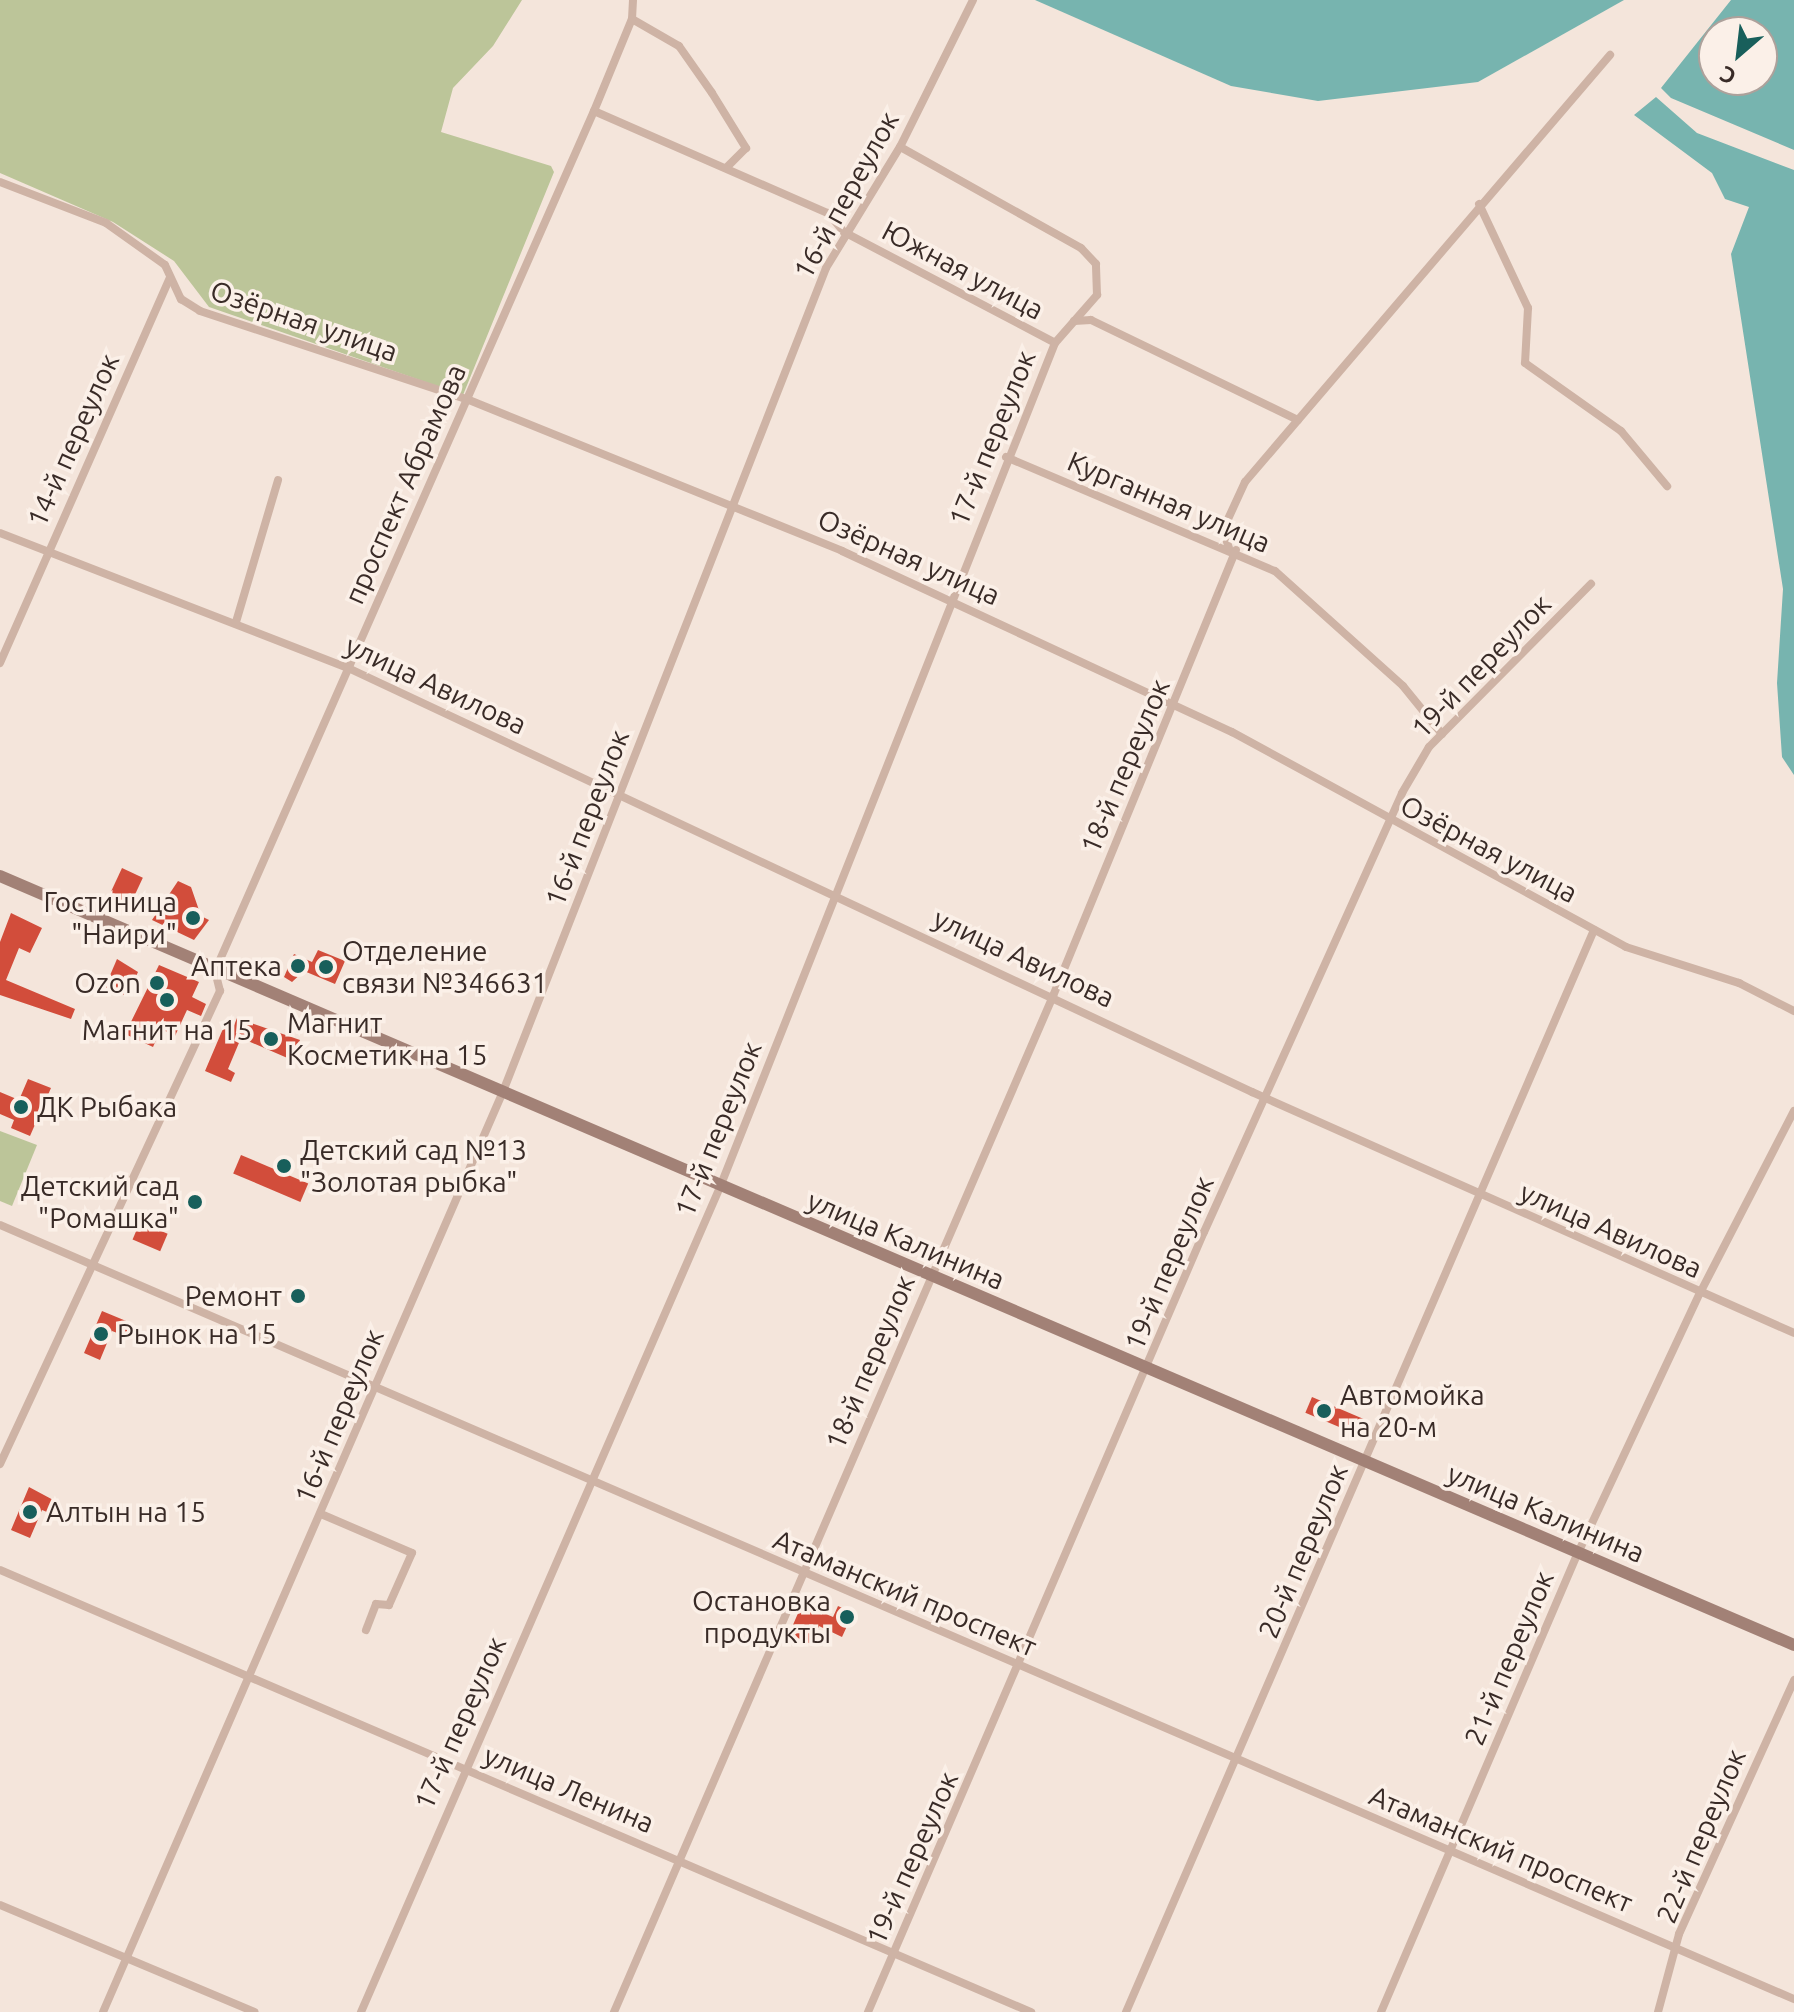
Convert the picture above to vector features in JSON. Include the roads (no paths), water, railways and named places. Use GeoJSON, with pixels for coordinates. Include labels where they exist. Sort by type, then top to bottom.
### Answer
{"type":"FeatureCollection","features":[{"type":"Feature","properties":{"kind":"main road","name":"улица Калинина"},"geometry":{"type":"LineString","coordinates":[[0,876],[215,971],[1794,1645]]}},
{"type":"Feature","properties":{"kind":"street","name":"проспект Абрамова"},"geometry":{"type":"LineString","coordinates":[[0,1464],[95,1267],[220,991],[215,971],[346,667],[469,400],[564,166],[594,111],[632,19],[633,0]]}},
{"type":"Feature","properties":{"kind":"street","name":"16-й переулок"},"geometry":{"type":"LineString","coordinates":[[103,2012],[502,1094],[732,503],[844,232],[900,147],[973,0]]}},
{"type":"Feature","properties":{"kind":"street"},"geometry":{"type":"LineString","coordinates":[[632,19],[679,46],[712,93],[746,148],[727,167]]}},
{"type":"Feature","properties":{"kind":"street","name":"18-й переулок"},"geometry":{"type":"LineString","coordinates":[[614,2012],[676,1859],[1053,996],[1175,705],[1233,549],[1223,530],[1232,505],[1298,420],[1479,204],[1610,55]]}},
{"type":"Feature","properties":{"kind":"street","name":"Южная улица"},"geometry":{"type":"LineString","coordinates":[[594,111],[828,213],[844,232],[1055,343]]}},
{"type":"Feature","properties":{"kind":"street","name":"17-й переулок"},"geometry":{"type":"LineString","coordinates":[[361,2012],[464,1768],[720,1187],[1006,457],[1055,343],[1066,325],[1097,295],[1096,264],[1058,232],[900,147]]}},
{"type":"Feature","properties":{"kind":"street","name":"Озёрная улица"},"geometry":{"type":"LineString","coordinates":[[0,182],[106,223],[149,251],[181,299],[200,311],[469,400],[732,503],[951,599],[1175,705],[1594,930],[1659,959],[1739,983],[1794,1011]]}},
{"type":"Feature","properties":{"kind":"street"},"geometry":{"type":"LineString","coordinates":[[1479,204],[1528,308],[1525,363],[1621,431],[1667,486]]}},
{"type":"Feature","properties":{"kind":"street","name":"14-й переулок"},"geometry":{"type":"LineString","coordinates":[[0,663],[169,279]]}},
{"type":"Feature","properties":{"kind":"street","name":"Южная улица"},"geometry":{"type":"LineString","coordinates":[[1066,325],[1091,320],[1298,420]]}},
{"type":"Feature","properties":{"kind":"street","name":"Курганная улица"},"geometry":{"type":"LineString","coordinates":[[1006,457],[1233,549],[1275,571],[1355,642],[1442,734]]}},
{"type":"Feature","properties":{"kind":"street"},"geometry":{"type":"LineString","coordinates":[[236,622],[278,480]]}},
{"type":"Feature","properties":{"kind":"street","name":"улица Авилова"},"geometry":{"type":"LineString","coordinates":[[0,533],[346,667],[1480,1197],[1794,1333]]}},
{"type":"Feature","properties":{"kind":"street","name":"19-й переулок"},"geometry":{"type":"LineString","coordinates":[[868,2012],[1389,821],[1429,747],[1591,584]]}},
{"type":"Feature","properties":{"kind":"street","name":"20-й переулок"},"geometry":{"type":"LineString","coordinates":[[1126,2012],[1594,930]]}},
{"type":"Feature","properties":{"kind":"street","name":"21-й переулок"},"geometry":{"type":"LineString","coordinates":[[1381,2012],[1578,1553],[1700,1293],[1794,1111]]}},
{"type":"Feature","properties":{"kind":"street","name":"Атаманский проспект"},"geometry":{"type":"LineString","coordinates":[[0,1225],[1794,1999]]}},
{"type":"Feature","properties":{"kind":"street"},"geometry":{"type":"LineString","coordinates":[[321,1514],[412,1553],[389,1605],[376,1604],[366,1630]]}},
{"type":"Feature","properties":{"kind":"street","name":"улица Ленина"},"geometry":{"type":"LineString","coordinates":[[0,1570],[1031,2012]]}},
{"type":"Feature","properties":{"kind":"street","name":"22-й переулок"},"geometry":{"type":"LineString","coordinates":[[1658,2012],[1678,1949],[1794,1680]]}},
{"type":"Feature","properties":{"kind":"street"},"geometry":{"type":"LineString","coordinates":[[0,1905],[254,2012]]}},
{"type":"Feature","properties":{"kind":"water"},"geometry":{"type":"Polygon","coordinates":[[[1035,0],[1624,0],[1478,82],[1318,101],[1231,86],[1035,0]]]}},
{"type":"Feature","properties":{"kind":"water"},"geometry":{"type":"Polygon","coordinates":[[[1731,0],[1794,0],[1794,150],[1671,98],[1661,88],[1698,41],[1698,96],[1778,96],[1778,16],[1718,16],[1731,0]]]}},
{"type":"Feature","properties":{"kind":"water"},"geometry":{"type":"Polygon","coordinates":[[[1656,97],[1697,133],[1794,170],[1794,775],[1782,757],[1777,683],[1783,589],[1731,254],[1749,207],[1725,199],[1712,173],[1634,115],[1656,97]]]}},
{"type":"Feature","properties":{"kind":"place","name":"Гостиница \"Наири\""},"geometry":{"type":"Point","coordinates":[193,918]}},
{"type":"Feature","properties":{"kind":"place","name":"Аптека"},"geometry":{"type":"Point","coordinates":[298,966]}},
{"type":"Feature","properties":{"kind":"place","name":"Отделение связи №346631"},"geometry":{"type":"Point","coordinates":[326,967]}},
{"type":"Feature","properties":{"kind":"place","name":"Ozon"},"geometry":{"type":"Point","coordinates":[157,983]}},
{"type":"Feature","properties":{"kind":"place","name":"Магнит на 15"},"geometry":{"type":"Point","coordinates":[167,1000]}},
{"type":"Feature","properties":{"kind":"place","name":"Магнит Косметик на 15"},"geometry":{"type":"Point","coordinates":[271,1039]}},
{"type":"Feature","properties":{"kind":"place","name":"ДК Рыбака"},"geometry":{"type":"Point","coordinates":[21,1107]}},
{"type":"Feature","properties":{"kind":"place","name":"Детский сад №13 \"Золотая рыбка\""},"geometry":{"type":"Point","coordinates":[284,1166]}},
{"type":"Feature","properties":{"kind":"place","name":"Детский сад \"Ромашка\""},"geometry":{"type":"Point","coordinates":[195,1202]}},
{"type":"Feature","properties":{"kind":"place","name":"Ремонт"},"geometry":{"type":"Point","coordinates":[298,1296]}},
{"type":"Feature","properties":{"kind":"place","name":"Рынок на 15"},"geometry":{"type":"Point","coordinates":[101,1334]}},
{"type":"Feature","properties":{"kind":"place","name":"Автомойка на 20-м"},"geometry":{"type":"Point","coordinates":[1324,1411]}},
{"type":"Feature","properties":{"kind":"place","name":"Алтын на 15"},"geometry":{"type":"Point","coordinates":[30,1512]}},
{"type":"Feature","properties":{"kind":"place","name":"Остановка продукты"},"geometry":{"type":"Point","coordinates":[847,1617]}}]}
